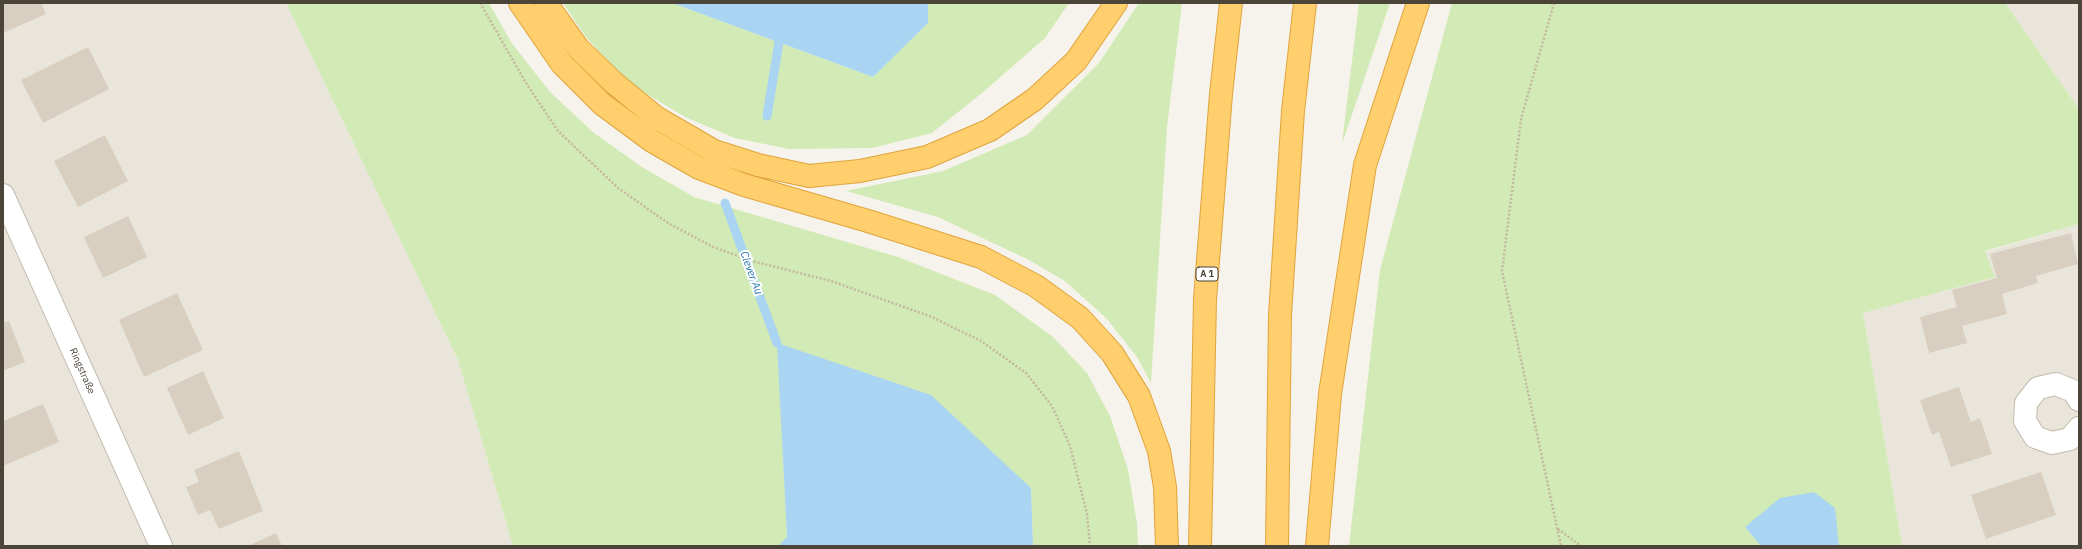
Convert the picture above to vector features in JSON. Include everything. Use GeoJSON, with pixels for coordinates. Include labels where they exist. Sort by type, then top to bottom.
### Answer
{"type":"FeatureCollection","features":[{"type":"Feature","properties":{"kind":"highway"},"geometry":{"type":"LineString","coordinates":[[520,3],[562,64],[602,104],[652,141],[699,168],[744,185],[868,221],[981,257],[1036,286],[1080,318],[1112,353],[1139,396],[1159,451],[1165,487],[1167,546]]}},
{"type":"Feature","properties":{"kind":"highway"},"geometry":{"type":"LineString","coordinates":[[546,3],[578,48],[613,82],[657,118],[714,151],[758,165],[809,176],[860,171],[927,158],[990,130],[1035,99],[1076,61],[1116,3]]}},
{"type":"Feature","properties":{"kind":"highway","name":"A 1"},"geometry":{"type":"LineString","coordinates":[[1200,546],[1205,299],[1221,94],[1231,3]]}},
{"type":"Feature","properties":{"kind":"highway"},"geometry":{"type":"LineString","coordinates":[[1276,546],[1280,315],[1292,111],[1305,3]]}},
{"type":"Feature","properties":{"kind":"highway"},"geometry":{"type":"LineString","coordinates":[[1316,546],[1330,394],[1365,165],[1418,3]]}},
{"type":"Feature","properties":{"kind":"street","name":"Ringstraße"},"geometry":{"type":"LineString","coordinates":[[3,195],[161,546]]}},
{"type":"Feature","properties":{"kind":"street"},"geometry":{"type":"LineString","coordinates":[[2076,438],[2052,443],[2035,437],[2025,421],[2026,403],[2038,388],[2056,384],[2073,391],[2079,400]]}},
{"type":"Feature","properties":{"kind":"path"},"geometry":{"type":"LineString","coordinates":[[480,3],[526,83],[558,131],[618,188],[668,223],[713,247],[752,261],[831,281],[932,317],[981,341],[1026,373],[1052,406],[1070,446],[1087,514],[1090,546]]}},
{"type":"Feature","properties":{"kind":"path"},"geometry":{"type":"LineString","coordinates":[[1554,3],[1521,119],[1502,271],[1561,546]]}},
{"type":"Feature","properties":{"kind":"path"},"geometry":{"type":"LineString","coordinates":[[1557,528],[1581,546]]}},
{"type":"Feature","properties":{"kind":"shaded area"},"geometry":{"type":"Polygon","coordinates":[[[3,3],[286,3],[458,360],[513,546],[3,546],[3,3]]]}},
{"type":"Feature","properties":{"kind":"shaded area"},"geometry":{"type":"Polygon","coordinates":[[[2005,3],[2079,3],[2079,109],[2005,3]]]}},
{"type":"Feature","properties":{"kind":"shaded area"},"geometry":{"type":"Polygon","coordinates":[[[2079,224],[2079,546],[1902,546],[1863,313],[1995,277],[1985,252],[2079,224]]]}},
{"type":"Feature","properties":{"kind":"green space"},"geometry":{"type":"Polygon","coordinates":[[[286,3],[489,3],[511,42],[550,92],[594,133],[642,167],[694,197],[898,257],[995,295],[1053,337],[1087,373],[1110,416],[1128,469],[1137,524],[1138,546],[1033,546],[1031,488],[778,343],[787,537],[778,546],[513,546],[458,360],[286,3]]]}},
{"type":"Feature","properties":{"kind":"green space"},"geometry":{"type":"Polygon","coordinates":[[[563,3],[672,3],[873,77],[928,23],[928,3],[1069,3],[1045,38],[982,93],[932,133],[872,148],[789,149],[735,138],[685,117],[627,82],[586,37],[563,3]]]}},
{"type":"Feature","properties":{"kind":"green space"},"geometry":{"type":"Polygon","coordinates":[[[1139,3],[1182,3],[1167,127],[1151,383],[1137,357],[1107,319],[1065,281],[1029,260],[938,217],[846,191],[943,171],[1027,135],[1099,63],[1139,3]]]}},
{"type":"Feature","properties":{"kind":"green space"},"geometry":{"type":"Polygon","coordinates":[[[1359,3],[1390,3],[1342,144],[1359,3]]]}},
{"type":"Feature","properties":{"kind":"green space"},"geometry":{"type":"Polygon","coordinates":[[[1452,3],[2005,3],[2079,109],[2079,224],[1985,251],[1995,277],[1863,313],[1902,546],[1349,546],[1380,270],[1452,3]]]}},
{"type":"Feature","properties":{"kind":"water"},"geometry":{"type":"Polygon","coordinates":[[[672,3],[928,3],[928,23],[873,77],[672,3]]]}},
{"type":"Feature","properties":{"kind":"water"},"geometry":{"type":"Polygon","coordinates":[[[777,343],[931,395],[1031,488],[1033,546],[778,546],[787,537],[777,343]]]}},
{"type":"Feature","properties":{"kind":"water"},"geometry":{"type":"Polygon","coordinates":[[[1814,492],[1835,508],[1839,546],[1761,546],[1745,527],[1780,498],[1814,492]]]}},
{"type":"Feature","properties":{"kind":"building"},"geometry":{"type":"Polygon","coordinates":[[[3,3],[41,3],[46,14],[3,33],[3,3]]]}},
{"type":"Feature","properties":{"kind":"building"},"geometry":{"type":"Polygon","coordinates":[[[88,47],[109,89],[43,123],[21,80],[88,47]]]}},
{"type":"Feature","properties":{"kind":"building"},"geometry":{"type":"Polygon","coordinates":[[[105,135],[128,181],[78,207],[54,161],[105,135]]]}},
{"type":"Feature","properties":{"kind":"building"},"geometry":{"type":"Polygon","coordinates":[[[128,216],[147,257],[103,278],[84,237],[128,216]]]}},
{"type":"Feature","properties":{"kind":"building"},"geometry":{"type":"Polygon","coordinates":[[[2071,233],[2078,264],[2036,276],[2038,283],[2002,294],[2007,314],[1962,326],[1967,343],[1929,353],[1920,317],[1957,307],[1952,290],[1997,278],[1990,254],[2071,233]]]}},
{"type":"Feature","properties":{"kind":"building"},"geometry":{"type":"Polygon","coordinates":[[[177,293],[203,350],[144,377],[119,320],[177,293]]]}},
{"type":"Feature","properties":{"kind":"building"},"geometry":{"type":"Polygon","coordinates":[[[9,321],[25,362],[3,371],[3,323],[9,321]]]}},
{"type":"Feature","properties":{"kind":"building"},"geometry":{"type":"Polygon","coordinates":[[[203,371],[224,418],[188,435],[167,388],[203,371]]]}},
{"type":"Feature","properties":{"kind":"building"},"geometry":{"type":"Polygon","coordinates":[[[1959,387],[1971,422],[1980,418],[1992,454],[1951,467],[1939,432],[1932,435],[1920,400],[1959,387]]]}},
{"type":"Feature","properties":{"kind":"building"},"geometry":{"type":"Polygon","coordinates":[[[43,404],[59,442],[3,466],[3,421],[43,404]]]}},
{"type":"Feature","properties":{"kind":"building"},"geometry":{"type":"Polygon","coordinates":[[[239,451],[263,511],[219,529],[210,510],[198,515],[186,487],[199,482],[194,470],[239,451]]]}},
{"type":"Feature","properties":{"kind":"building"},"geometry":{"type":"Polygon","coordinates":[[[2041,472],[2056,515],[1986,539],[1971,495],[2041,472]]]}},
{"type":"Feature","properties":{"kind":"building"},"geometry":{"type":"Polygon","coordinates":[[[276,533],[282,546],[248,546],[276,533]]]}},
{"type":"Feature","properties":{"kind":"waterway","name":"Clever Au"},"geometry":{"type":"LineString","coordinates":[[767,116],[779,42],[775,31]]}},
{"type":"Feature","properties":{"kind":"waterway","name":"Clever Au"},"geometry":{"type":"LineString","coordinates":[[725,203],[777,343]]}}]}
